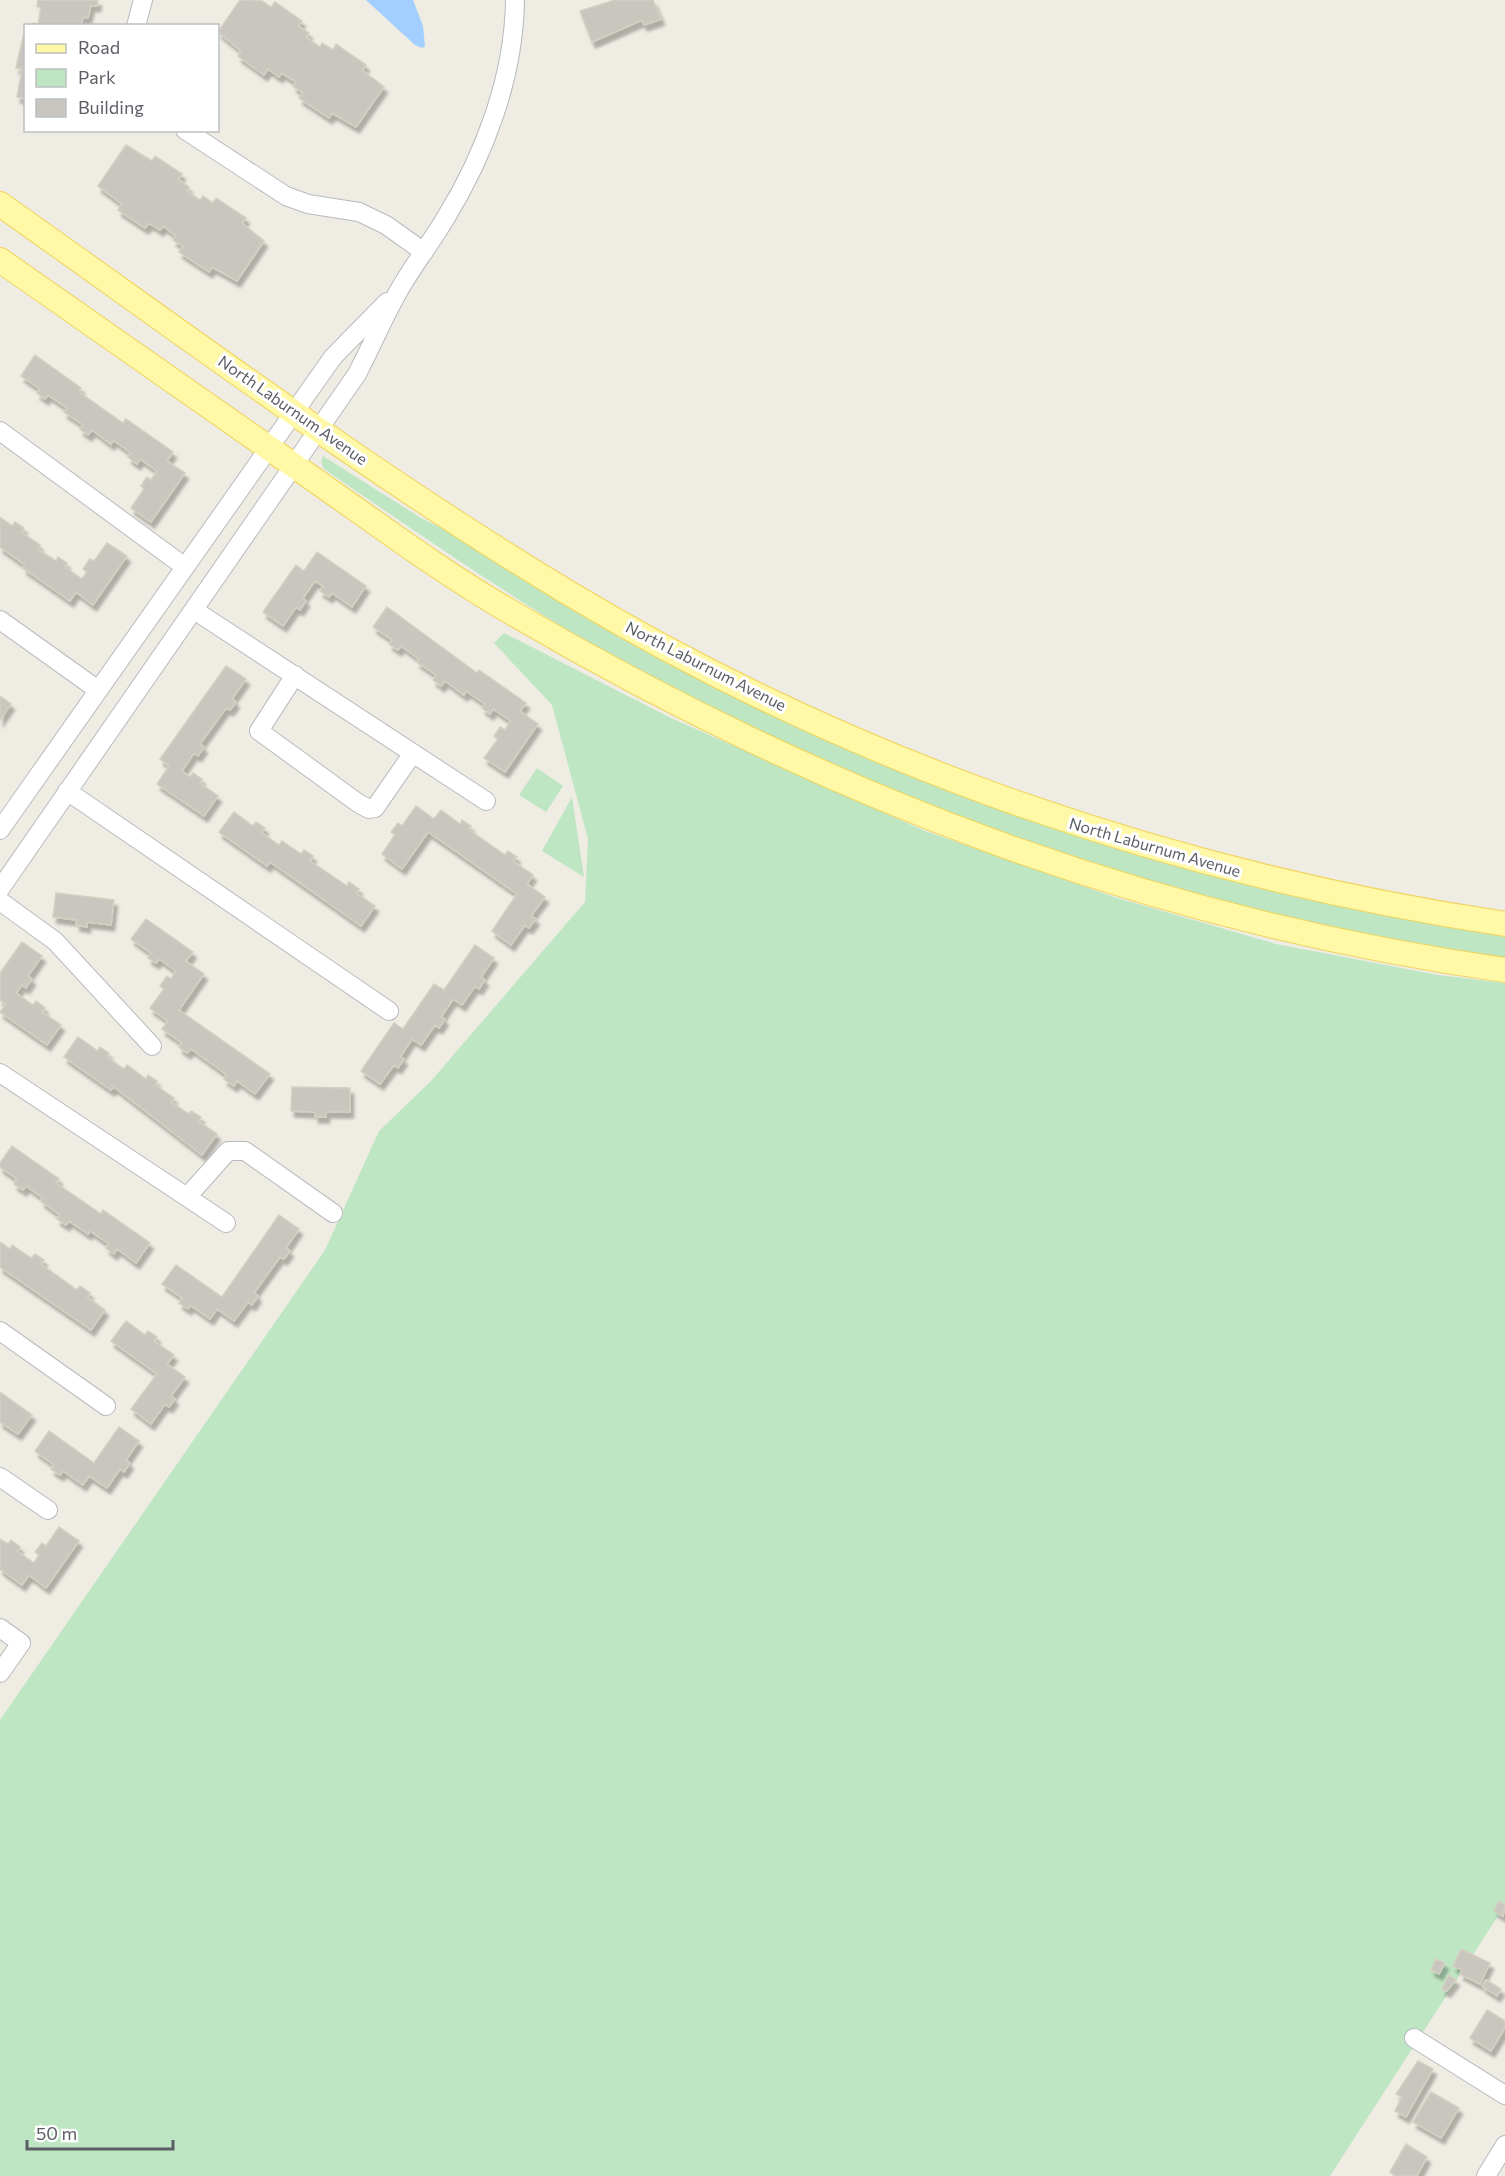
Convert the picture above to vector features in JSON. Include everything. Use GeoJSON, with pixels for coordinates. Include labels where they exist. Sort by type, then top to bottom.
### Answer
{"type":"FeatureCollection","features":[{"type":"Feature","properties":{"kind":"main road","name":"North Laburnum Avenue"},"geometry":{"type":"LineString","coordinates":[[0,204],[294,412],[498,549],[636,631],[762,697],[933,773],[1024,807],[1185,858],[1365,900],[1505,924]]}},
{"type":"Feature","properties":{"kind":"main road"},"geometry":{"type":"LineString","coordinates":[[0,260],[294,466],[505,609],[648,690],[835,780],[1015,851],[1173,900],[1272,926],[1374,948],[1505,969]]}},
{"type":"Feature","properties":{"kind":"street"},"geometry":{"type":"LineString","coordinates":[[136,24],[142,0]]}},
{"type":"Feature","properties":{"kind":"street"},"geometry":{"type":"LineString","coordinates":[[0,889],[357,374],[399,290],[466,183],[496,109],[513,37],[515,0]]}},
{"type":"Feature","properties":{"kind":"street"},"geometry":{"type":"LineString","coordinates":[[188,132],[286,196],[308,204],[359,212],[386,225],[424,252]]}},
{"type":"Feature","properties":{"kind":"street"},"geometry":{"type":"LineString","coordinates":[[0,830],[333,357],[399,290]]}},
{"type":"Feature","properties":{"kind":"street"},"geometry":{"type":"LineString","coordinates":[[0,431],[181,573],[199,603],[295,675],[486,801]]}},
{"type":"Feature","properties":{"kind":"street"},"geometry":{"type":"LineString","coordinates":[[0,620],[98,690]]}},
{"type":"Feature","properties":{"kind":"street"},"geometry":{"type":"LineString","coordinates":[[295,675],[259,731],[358,803],[369,809],[375,808],[413,753]]}},
{"type":"Feature","properties":{"kind":"street"},"geometry":{"type":"LineString","coordinates":[[67,791],[389,1011]]}},
{"type":"Feature","properties":{"kind":"street"},"geometry":{"type":"LineString","coordinates":[[0,901],[55,941],[152,1046]]}},
{"type":"Feature","properties":{"kind":"street"},"geometry":{"type":"LineString","coordinates":[[0,1073],[226,1223]]}},
{"type":"Feature","properties":{"kind":"street"},"geometry":{"type":"LineString","coordinates":[[187,1197],[228,1151],[245,1151],[333,1213]]}},
{"type":"Feature","properties":{"kind":"street"},"geometry":{"type":"LineString","coordinates":[[0,1331],[106,1406]]}},
{"type":"Feature","properties":{"kind":"street"},"geometry":{"type":"LineString","coordinates":[[0,1477],[48,1510]]}},
{"type":"Feature","properties":{"kind":"street"},"geometry":{"type":"LineString","coordinates":[[0,1628],[21,1643],[0,1673]]}},
{"type":"Feature","properties":{"kind":"street"},"geometry":{"type":"LineString","coordinates":[[1414,2038],[1505,2095]]}},
{"type":"Feature","properties":{"kind":"street"},"geometry":{"type":"LineString","coordinates":[[1486,2176],[1505,2145]]}},
{"type":"Feature","properties":{"kind":"green space"},"geometry":{"type":"Polygon","coordinates":[[[323,456],[421,518],[1051,827],[1237,882],[1439,924],[1505,934],[1505,959],[1391,941],[1277,917],[1163,887],[1050,852],[940,812],[831,767],[725,717],[623,663],[547,617],[324,469],[321,462],[323,456]]]}},
{"type":"Feature","properties":{"kind":"green space"},"geometry":{"type":"Polygon","coordinates":[[[504,633],[671,718],[925,831],[1114,897],[1276,944],[1438,975],[1505,983],[1505,1905],[1330,2176],[0,2176],[0,1720],[325,1250],[379,1131],[431,1081],[585,902],[588,839],[552,705],[494,643],[504,633]]]}},
{"type":"Feature","properties":{"kind":"green space"},"geometry":{"type":"Polygon","coordinates":[[[537,768],[563,786],[546,812],[519,795],[537,768]]]}},
{"type":"Feature","properties":{"kind":"green space"},"geometry":{"type":"Polygon","coordinates":[[[572,797],[584,877],[542,851],[572,797]]]}},
{"type":"Feature","properties":{"kind":"water"},"geometry":{"type":"Polygon","coordinates":[[[366,0],[413,0],[423,26],[425,46],[422,48],[415,45],[366,0]]]}},
{"type":"Feature","properties":{"kind":"building"},"geometry":{"type":"Polygon","coordinates":[[[38,0],[98,0],[97,6],[91,5],[88,18],[83,17],[81,24],[38,24],[41,8],[37,6],[38,0]]]}},
{"type":"Feature","properties":{"kind":"building"},"geometry":{"type":"Polygon","coordinates":[[[240,0],[262,1],[271,7],[275,2],[302,21],[298,26],[309,33],[306,37],[320,47],[322,43],[333,50],[336,44],[366,65],[362,70],[384,87],[356,127],[332,113],[329,118],[299,98],[303,93],[293,86],[296,82],[282,73],[279,77],[268,69],[264,75],[238,56],[241,51],[219,31],[240,0]]]}},
{"type":"Feature","properties":{"kind":"building"},"geometry":{"type":"Polygon","coordinates":[[[615,0],[653,0],[661,19],[644,25],[642,20],[592,42],[580,11],[615,0]]]}},
{"type":"Feature","properties":{"kind":"building"},"geometry":{"type":"Polygon","coordinates":[[[24,33],[24,99],[17,97],[22,69],[16,68],[24,33]]]}},
{"type":"Feature","properties":{"kind":"building"},"geometry":{"type":"Polygon","coordinates":[[[126,145],[152,161],[155,156],[182,174],[178,179],[189,187],[187,191],[200,200],[203,196],[213,203],[216,198],[246,218],[242,223],[264,241],[237,281],[212,267],[209,272],[179,252],[183,246],[173,240],[176,236],[163,226],[160,230],[149,223],[145,228],[118,210],[122,204],[98,186],[126,145]]]}},
{"type":"Feature","properties":{"kind":"building"},"geometry":{"type":"Polygon","coordinates":[[[35,355],[81,388],[79,392],[123,423],[126,419],[173,452],[167,461],[185,473],[151,522],[131,508],[144,489],[141,486],[147,477],[151,480],[157,471],[140,459],[137,464],[128,457],[131,453],[113,440],[111,444],[92,430],[88,435],[80,429],[83,425],[64,412],[67,408],[48,395],[45,399],[37,393],[40,389],[21,376],[35,355]]]}},
{"type":"Feature","properties":{"kind":"building"},"geometry":{"type":"Polygon","coordinates":[[[0,517],[12,526],[15,522],[24,528],[21,532],[40,545],[37,549],[56,561],[58,557],[67,563],[65,567],[82,579],[87,572],[83,569],[90,559],[94,561],[107,543],[127,556],[93,605],[76,592],[70,601],[23,568],[25,565],[0,547],[0,517]]]}},
{"type":"Feature","properties":{"kind":"building"},"geometry":{"type":"Polygon","coordinates":[[[317,552],[366,586],[352,607],[332,593],[329,597],[320,591],[323,586],[315,581],[303,598],[306,601],[300,610],[296,607],[283,626],[263,612],[296,565],[304,571],[317,552]]]}},
{"type":"Feature","properties":{"kind":"building"},"geometry":{"type":"Polygon","coordinates":[[[387,607],[477,673],[479,670],[526,703],[520,711],[538,724],[505,772],[484,758],[498,739],[494,736],[500,727],[505,730],[511,721],[493,709],[490,714],[482,708],[485,704],[466,691],[464,695],[445,681],[441,686],[433,680],[436,675],[417,662],[419,659],[401,646],[398,650],[389,644],[392,640],[373,627],[387,607]]]}},
{"type":"Feature","properties":{"kind":"building"},"geometry":{"type":"Polygon","coordinates":[[[226,666],[246,679],[232,699],[236,702],[230,710],[226,708],[200,744],[204,747],[198,756],[194,753],[182,771],[190,777],[193,773],[202,779],[200,783],[218,796],[204,816],[157,784],[169,766],[160,759],[226,666]]]}},
{"type":"Feature","properties":{"kind":"building"},"geometry":{"type":"Polygon","coordinates":[[[0,696],[11,704],[0,720],[0,696]]]}},
{"type":"Feature","properties":{"kind":"building"},"geometry":{"type":"Polygon","coordinates":[[[416,806],[434,819],[441,810],[460,824],[462,820],[471,826],[468,829],[505,855],[508,851],[517,857],[513,861],[533,875],[527,884],[545,897],[531,916],[536,919],[529,928],[525,925],[511,945],[492,931],[517,894],[428,832],[402,869],[382,854],[395,835],[391,832],[398,823],[402,826],[416,806]]]}},
{"type":"Feature","properties":{"kind":"building"},"geometry":{"type":"Polygon","coordinates":[[[234,812],[253,826],[256,822],[265,828],[262,833],[279,845],[282,841],[301,854],[304,850],[313,856],[310,861],[347,886],[349,882],[359,889],[356,893],[375,906],[361,926],[270,862],[267,866],[219,832],[234,812]]]}},
{"type":"Feature","properties":{"kind":"building"},"geometry":{"type":"Polygon","coordinates":[[[56,893],[114,900],[111,925],[87,922],[87,927],[76,925],[77,920],[53,917],[56,893]]]}},
{"type":"Feature","properties":{"kind":"building"},"geometry":{"type":"Polygon","coordinates":[[[146,919],[193,952],[186,961],[204,974],[179,1010],[270,1074],[255,1094],[237,1081],[234,1086],[224,1079],[227,1075],[191,1049],[187,1053],[179,1047],[182,1043],[162,1029],[168,1021],[150,1008],[164,989],[160,986],[167,976],[171,979],[176,971],[159,959],[156,963],[148,958],[151,953],[131,939],[146,919]]]}},
{"type":"Feature","properties":{"kind":"building"},"geometry":{"type":"Polygon","coordinates":[[[22,942],[42,956],[28,976],[32,979],[26,988],[22,985],[16,993],[33,1005],[36,1001],[45,1008],[42,1012],[61,1025],[47,1045],[0,1012],[6,1004],[0,1000],[0,973],[22,942]]]}},
{"type":"Feature","properties":{"kind":"building"},"geometry":{"type":"Polygon","coordinates":[[[475,945],[494,958],[481,977],[485,980],[479,989],[475,986],[462,1005],[453,999],[441,1017],[445,1019],[439,1028],[435,1025],[421,1045],[412,1039],[400,1057],[404,1059],[398,1068],[394,1065],[380,1084],[361,1071],[394,1023],[403,1029],[434,984],[444,990],[475,945]]]}},
{"type":"Feature","properties":{"kind":"building"},"geometry":{"type":"Polygon","coordinates":[[[78,1037],[98,1051],[100,1047],[109,1053],[107,1057],[124,1069],[127,1065],[146,1079],[148,1075],[157,1081],[155,1085],[174,1098],[171,1102],[189,1114],[191,1111],[201,1117],[198,1121],[217,1134],[202,1155],[114,1087],[111,1090],[64,1057],[78,1037]]]}},
{"type":"Feature","properties":{"kind":"building"},"geometry":{"type":"Polygon","coordinates":[[[292,1087],[350,1088],[350,1112],[326,1112],[326,1117],[315,1117],[315,1112],[291,1111],[292,1087]]]}},
{"type":"Feature","properties":{"kind":"building"},"geometry":{"type":"Polygon","coordinates":[[[12,1146],[59,1179],[56,1183],[101,1214],[103,1210],[150,1243],[136,1263],[117,1249],[114,1254],[106,1248],[109,1244],[90,1231],[88,1234],[69,1221],[66,1225],[57,1219],[60,1215],[41,1201],[43,1198],[26,1186],[23,1190],[14,1184],[17,1179],[0,1167],[0,1163],[12,1146]]]}},
{"type":"Feature","properties":{"kind":"building"},"geometry":{"type":"Polygon","coordinates":[[[279,1215],[299,1229],[286,1248],[290,1251],[284,1259],[280,1257],[254,1293],[258,1296],[252,1305],[248,1302],[234,1321],[217,1309],[210,1319],[190,1305],[188,1309],[179,1303],[182,1298],[162,1284],[176,1265],[222,1297],[279,1215]]]}},
{"type":"Feature","properties":{"kind":"building"},"geometry":{"type":"Polygon","coordinates":[[[0,1242],[10,1249],[12,1245],[31,1258],[35,1254],[44,1260],[41,1264],[77,1290],[80,1286],[90,1293],[87,1297],[105,1310],[91,1330],[0,1267],[0,1242]]]}},
{"type":"Feature","properties":{"kind":"building"},"geometry":{"type":"Polygon","coordinates":[[[126,1321],[145,1335],[148,1331],[157,1337],[154,1341],[174,1355],[167,1364],[185,1377],[171,1396],[175,1399],[169,1407],[165,1404],[151,1424],[131,1409],[157,1374],[111,1341],[126,1321]]]}},
{"type":"Feature","properties":{"kind":"building"},"geometry":{"type":"Polygon","coordinates":[[[0,1392],[32,1415],[18,1434],[0,1422],[0,1392]]]}},
{"type":"Feature","properties":{"kind":"building"},"geometry":{"type":"Polygon","coordinates":[[[119,1427],[139,1441],[126,1460],[130,1463],[124,1472],[120,1469],[107,1488],[89,1476],[83,1485],[63,1471],[60,1475],[51,1469],[54,1465],[35,1451],[49,1431],[94,1463],[119,1427]]]}},
{"type":"Feature","properties":{"kind":"building"},"geometry":{"type":"Polygon","coordinates":[[[59,1527],[79,1541],[46,1588],[29,1575],[22,1585],[0,1569],[0,1539],[8,1544],[11,1540],[20,1547],[17,1551],[34,1563],[39,1555],[35,1552],[42,1543],[46,1546],[59,1527]]]}},
{"type":"Feature","properties":{"kind":"building"},"geometry":{"type":"Polygon","coordinates":[[[1499,1901],[1505,1904],[1503,1916],[1494,1911],[1499,1901]]]}},
{"type":"Feature","properties":{"kind":"building"},"geometry":{"type":"Polygon","coordinates":[[[1461,1949],[1490,1963],[1480,1984],[1460,1974],[1462,1970],[1453,1966],[1461,1949]]]}},
{"type":"Feature","properties":{"kind":"building"},"geometry":{"type":"Polygon","coordinates":[[[1436,1959],[1445,1963],[1439,1974],[1431,1970],[1436,1959]]]}},
{"type":"Feature","properties":{"kind":"building"},"geometry":{"type":"Polygon","coordinates":[[[1449,1975],[1456,1980],[1447,1991],[1442,1989],[1449,1975]]]}},
{"type":"Feature","properties":{"kind":"building"},"geometry":{"type":"Polygon","coordinates":[[[1486,1980],[1501,1989],[1497,1996],[1482,1986],[1486,1980]]]}},
{"type":"Feature","properties":{"kind":"building"},"geometry":{"type":"Polygon","coordinates":[[[1487,2010],[1505,2021],[1505,2028],[1491,2051],[1470,2038],[1487,2010]]]}},
{"type":"Feature","properties":{"kind":"building"},"geometry":{"type":"Polygon","coordinates":[[[1418,2061],[1433,2069],[1406,2117],[1395,2111],[1402,2097],[1396,2094],[1418,2061]]]}},
{"type":"Feature","properties":{"kind":"building"},"geometry":{"type":"Polygon","coordinates":[[[1431,2092],[1459,2108],[1441,2138],[1413,2122],[1431,2092]]]}},
{"type":"Feature","properties":{"kind":"building"},"geometry":{"type":"Polygon","coordinates":[[[1406,2144],[1427,2157],[1417,2176],[1396,2176],[1390,2172],[1406,2144]]]}}]}
